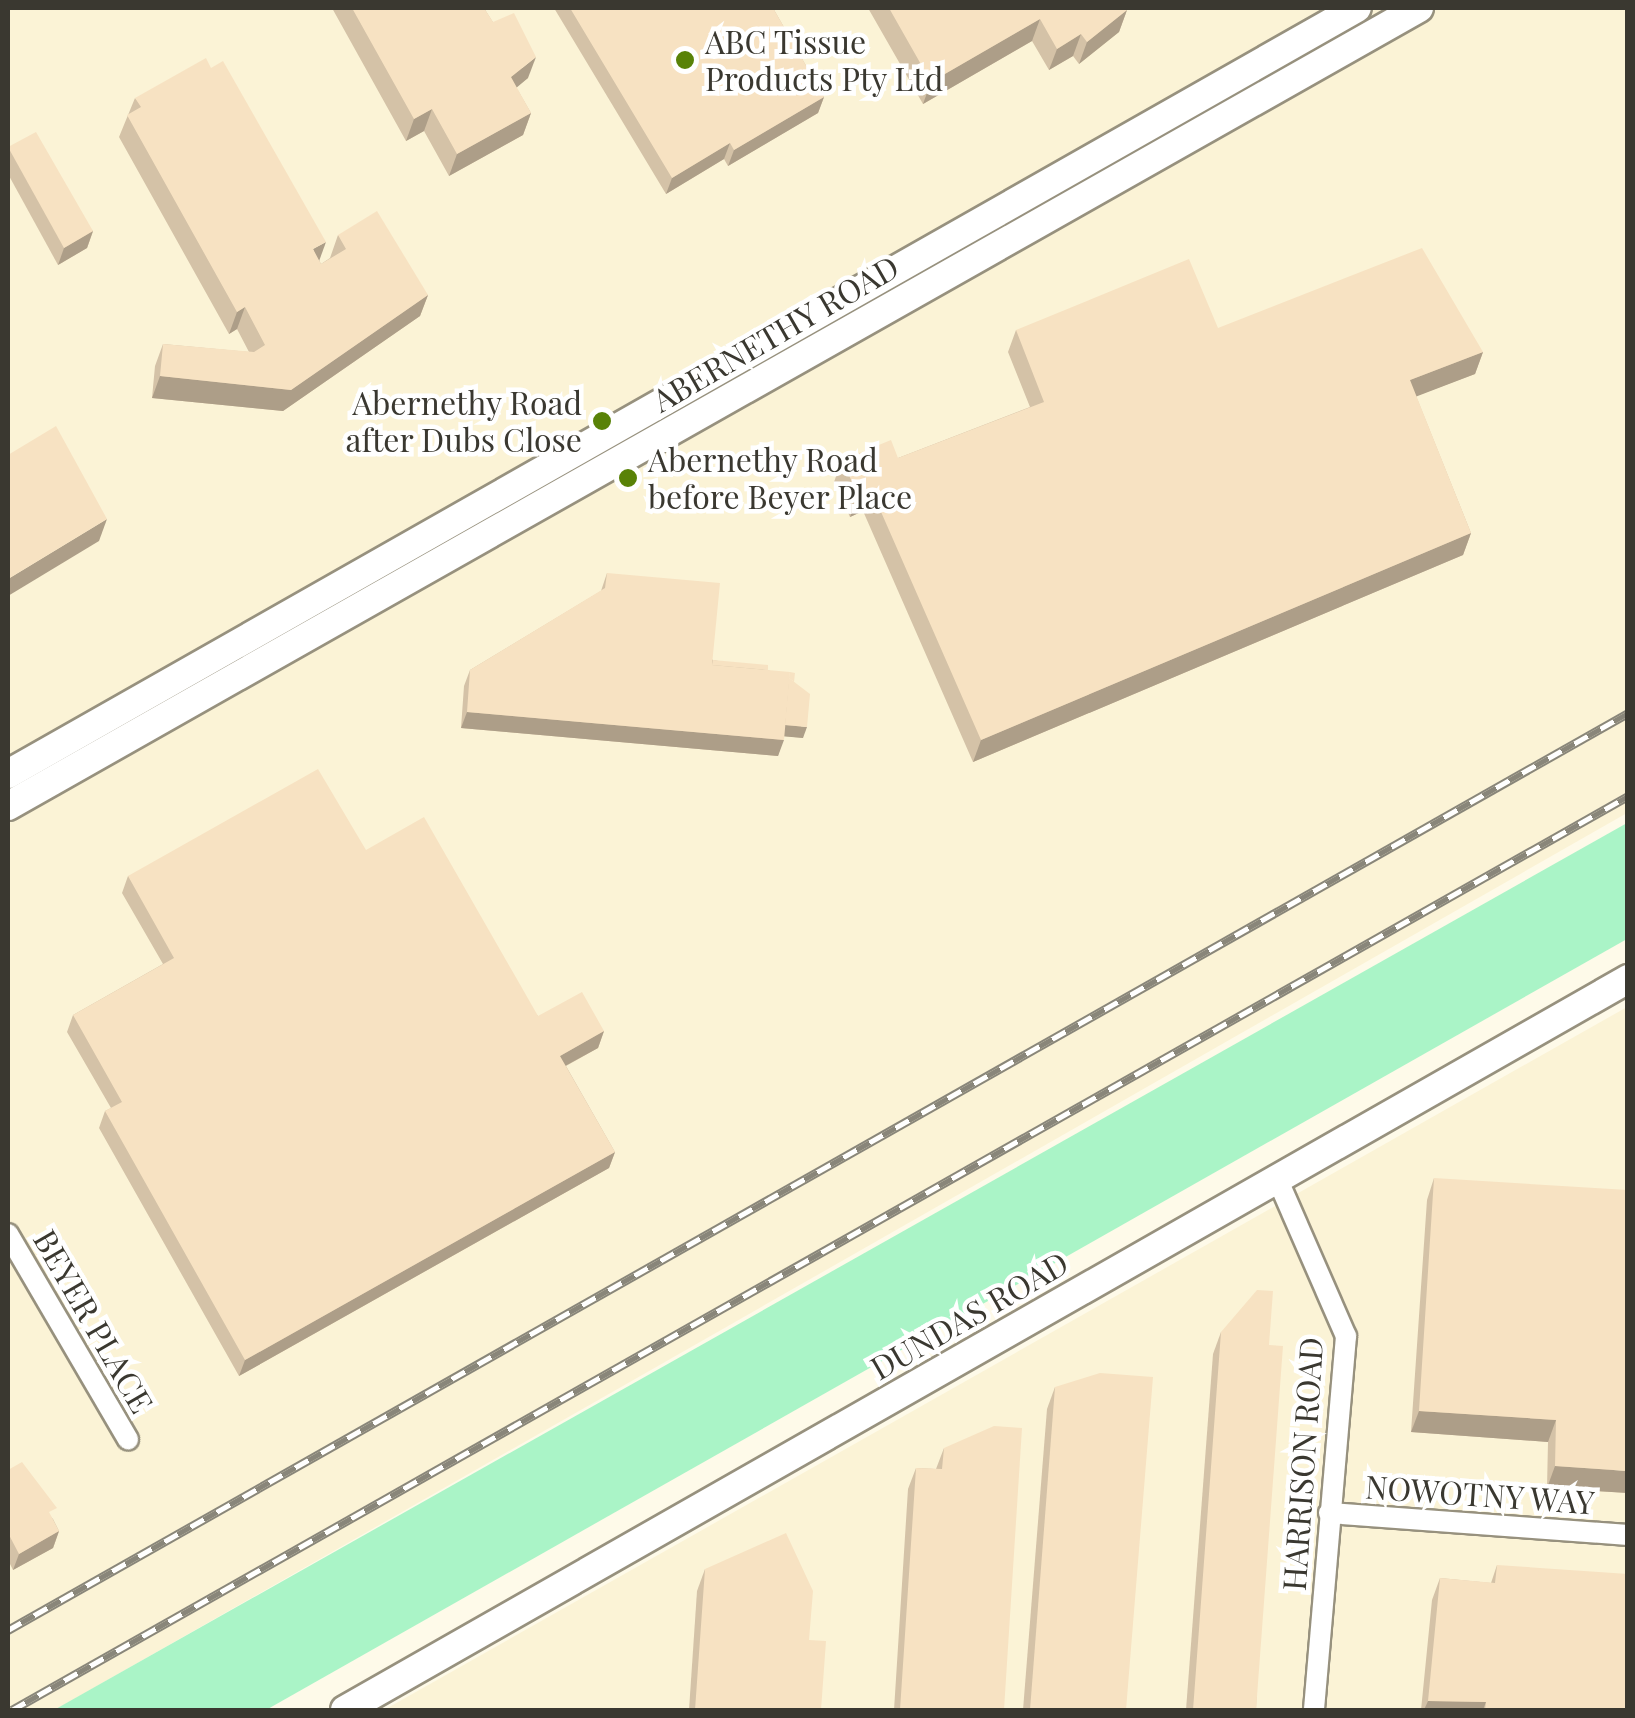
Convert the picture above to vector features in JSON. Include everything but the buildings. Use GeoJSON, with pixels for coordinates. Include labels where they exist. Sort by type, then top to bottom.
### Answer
{"type":"FeatureCollection","features":[{"type":"Feature","properties":{"kind":"main road","name":"ABERNETHY ROAD"},"geometry":{"type":"LineString","coordinates":[[8,774],[1357,8]]}},
{"type":"Feature","properties":{"kind":"main road","name":"ABERNETHY ROAD"},"geometry":{"type":"LineString","coordinates":[[8,806],[1419,8]]}},
{"type":"Feature","properties":{"kind":"main road"},"geometry":{"type":"LineString","coordinates":[[1293,44],[1308,70]]}},
{"type":"Feature","properties":{"kind":"main road"},"geometry":{"type":"LineString","coordinates":[[725,364],[740,394]]}},
{"type":"Feature","properties":{"kind":"main road","name":"DUNDAS ROAD"},"geometry":{"type":"LineString","coordinates":[[344,1710],[1628,978]]}},
{"type":"Feature","properties":{"kind":"street","name":"HARRISON ROAD"},"geometry":{"type":"LineString","coordinates":[[1276,1176],[1346,1336],[1314,1710]]}},
{"type":"Feature","properties":{"kind":"street","name":"BEYER PLACE"},"geometry":{"type":"LineString","coordinates":[[8,1234],[128,1439]]}},
{"type":"Feature","properties":{"kind":"street","name":"NOWOTNY WAY"},"geometry":{"type":"LineString","coordinates":[[1329,1513],[1628,1535]]}},
{"type":"Feature","properties":{"kind":"shaded area"},"geometry":{"type":"Polygon","coordinates":[[[8,8],[1627,8],[1627,813],[55,1710],[8,1710],[8,8]]]}},
{"type":"Feature","properties":{"kind":"shaded area"},"geometry":{"type":"Polygon","coordinates":[[[1627,1007],[1627,1710],[384,1710],[1627,1007]]]}},
{"type":"Feature","properties":{"kind":"green space"},"geometry":{"type":"Polygon","coordinates":[[[1627,823],[1627,939],[266,1710],[54,1710],[1627,823]]]}},
{"type":"Feature","properties":{"kind":"railway"},"geometry":{"type":"LineString","coordinates":[[8,1630],[1628,713]]}},
{"type":"Feature","properties":{"kind":"railway"},"geometry":{"type":"LineString","coordinates":[[12,1710],[1628,796]]}},
{"type":"Feature","properties":{"kind":"place","name":"ABC Tissue Products Pty Ltd"},"geometry":{"type":"Point","coordinates":[685,60]}},
{"type":"Feature","properties":{"kind":"place","name":"Abernethy Road after Dubs Close"},"geometry":{"type":"Point","coordinates":[602,421]}},
{"type":"Feature","properties":{"kind":"place","name":"Abernethy Road before Beyer Place"},"geometry":{"type":"Point","coordinates":[628,478]}}]}
